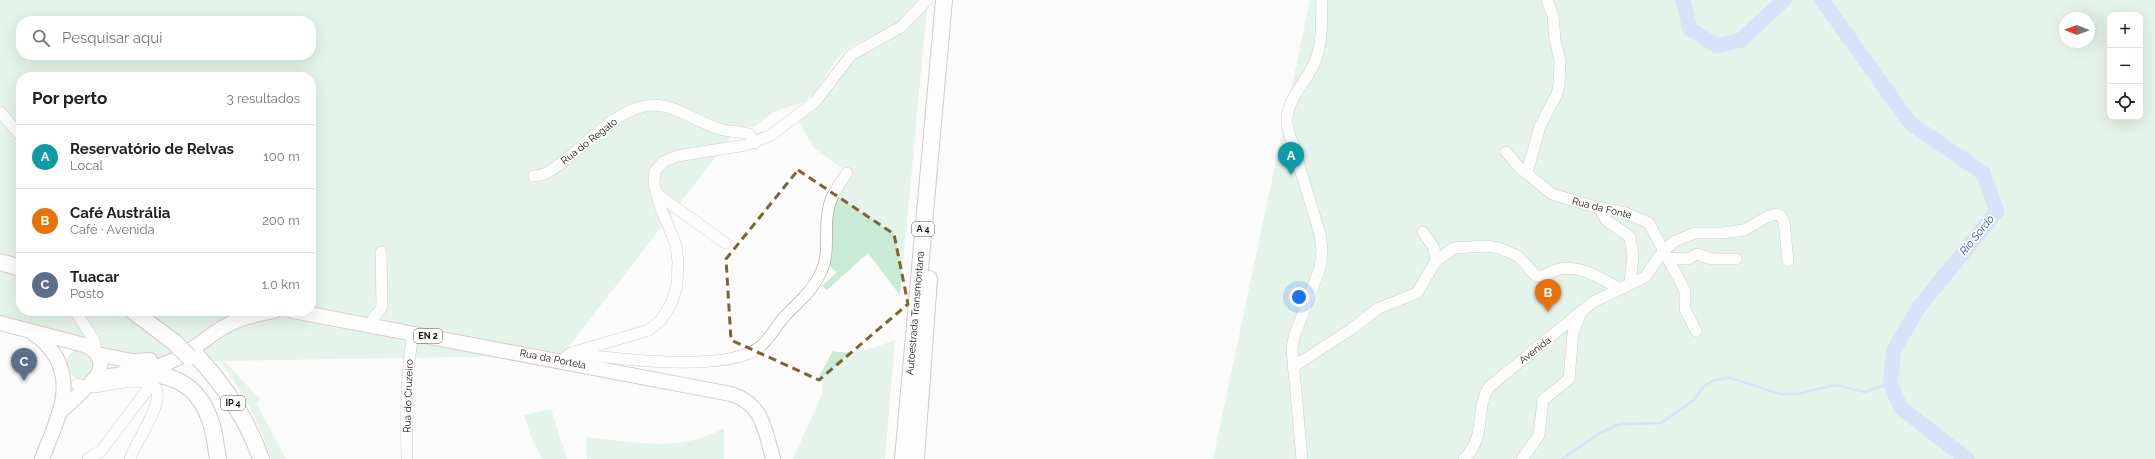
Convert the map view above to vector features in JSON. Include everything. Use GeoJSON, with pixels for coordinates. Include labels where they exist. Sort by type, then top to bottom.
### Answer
{"type":"FeatureCollection","features":[{"type":"Feature","properties":{"kind":"highway","name":"Autoestrada Transmontana"},"geometry":{"type":"LineString","coordinates":[[903,459],[944,0]]}},
{"type":"Feature","properties":{"kind":"highway","name":"Autoestrada Transmontana"},"geometry":{"type":"LineString","coordinates":[[916,459],[938,157],[955,0]]}},
{"type":"Feature","properties":{"kind":"highway"},"geometry":{"type":"LineString","coordinates":[[0,256],[16,261]]}},
{"type":"Feature","properties":{"kind":"highway"},"geometry":{"type":"LineString","coordinates":[[0,262],[16,267]]}},
{"type":"Feature","properties":{"kind":"highway","name":"IP 4"},"geometry":{"type":"LineString","coordinates":[[140,316],[178,341]]}},
{"type":"Feature","properties":{"kind":"highway","name":"IP 4"},"geometry":{"type":"LineString","coordinates":[[150,316],[192,355],[228,395],[241,417],[261,459]]}},
{"type":"Feature","properties":{"kind":"highway","name":"IP 4"},"geometry":{"type":"LineString","coordinates":[[192,355],[242,427],[257,459]]}},
{"type":"Feature","properties":{"kind":"highway"},"geometry":{"type":"LineString","coordinates":[[124,373],[159,374],[179,380],[188,386],[203,403],[209,415],[218,459]]}},
{"type":"Feature","properties":{"kind":"main road","name":"Rua da Portela"},"geometry":{"type":"LineString","coordinates":[[316,315],[413,333],[567,357],[719,390],[737,396],[753,406],[760,416],[772,459]]}},
{"type":"Feature","properties":{"kind":"main road"},"geometry":{"type":"LineString","coordinates":[[0,323],[132,361],[154,359],[175,351],[230,316]]}},
{"type":"Feature","properties":{"kind":"main road"},"geometry":{"type":"LineString","coordinates":[[29,332],[48,345],[66,379],[87,383],[174,360],[192,350],[232,323],[249,316]]}},
{"type":"Feature","properties":{"kind":"main road"},"geometry":{"type":"LineString","coordinates":[[42,459],[59,414],[64,396],[62,370],[64,354],[68,349],[89,349]]}},
{"type":"Feature","properties":{"kind":"main road"},"geometry":{"type":"LineString","coordinates":[[59,414],[100,366],[89,349]]}},
{"type":"Feature","properties":{"kind":"street"},"geometry":{"type":"LineString","coordinates":[[567,357],[643,333],[657,324],[668,310],[677,286],[678,256],[674,240],[656,194],[654,180],[655,171],[666,160],[677,156],[735,148],[771,135],[811,106],[846,59],[862,48],[901,27],[928,0]]}},
{"type":"Feature","properties":{"kind":"street"},"geometry":{"type":"LineString","coordinates":[[1302,459],[1293,367],[1293,341],[1319,273],[1322,250],[1320,234],[1286,118],[1289,106],[1313,65],[1318,53],[1322,0]]}},
{"type":"Feature","properties":{"kind":"street"},"geometry":{"type":"LineString","coordinates":[[1527,173],[1540,126],[1557,94],[1559,85],[1560,61],[1555,40],[1553,18],[1547,0]]}},
{"type":"Feature","properties":{"kind":"street","name":"Rua do Regato"},"geometry":{"type":"LineString","coordinates":[[534,176],[542,175],[552,170],[609,124],[638,108],[647,106],[662,106],[720,129],[749,134],[755,142]]}},
{"type":"Feature","properties":{"kind":"street"},"geometry":{"type":"LineString","coordinates":[[0,112],[16,130]]}},
{"type":"Feature","properties":{"kind":"street","name":"Rua da Fonte"},"geometry":{"type":"LineString","coordinates":[[1506,152],[1527,173],[1553,194],[1600,208],[1624,212],[1644,219],[1650,224],[1685,292],[1685,309],[1696,331]]}},
{"type":"Feature","properties":{"kind":"street"},"geometry":{"type":"LineString","coordinates":[[567,357],[718,361],[735,359],[756,349],[767,341],[786,315],[808,294],[820,275],[827,251],[827,215],[829,205],[847,173]]}},
{"type":"Feature","properties":{"kind":"street"},"geometry":{"type":"LineString","coordinates":[[656,194],[725,243]]}},
{"type":"Feature","properties":{"kind":"street"},"geometry":{"type":"LineString","coordinates":[[1600,208],[1607,220],[1630,237],[1633,261],[1630,283]]}},
{"type":"Feature","properties":{"kind":"street","name":"Avenida"},"geometry":{"type":"LineString","coordinates":[[1464,459],[1475,444],[1480,430],[1484,398],[1488,387],[1596,300],[1645,277],[1666,254],[1675,241],[1690,234],[1744,230],[1769,216],[1777,214],[1783,220],[1788,261]]}},
{"type":"Feature","properties":{"kind":"street"},"geometry":{"type":"LineString","coordinates":[[1423,232],[1434,248],[1436,261]]}},
{"type":"Feature","properties":{"kind":"street"},"geometry":{"type":"LineString","coordinates":[[1293,367],[1350,330],[1379,308],[1417,293],[1436,261],[1454,248],[1494,246],[1518,256],[1536,276],[1541,276],[1562,268],[1573,268],[1589,272],[1619,288]]}},
{"type":"Feature","properties":{"kind":"street"},"geometry":{"type":"LineString","coordinates":[[371,325],[372,318],[381,310],[382,305],[381,252]]}},
{"type":"Feature","properties":{"kind":"street"},"geometry":{"type":"LineString","coordinates":[[1666,254],[1688,260],[1697,254],[1712,259],[1736,259]]}},
{"type":"Feature","properties":{"kind":"street"},"geometry":{"type":"LineString","coordinates":[[1522,459],[1539,435],[1542,401],[1565,384],[1570,378],[1573,333],[1582,311]]}},
{"type":"Feature","properties":{"kind":"street"},"geometry":{"type":"LineString","coordinates":[[78,316],[94,340],[89,349]]}},
{"type":"Feature","properties":{"kind":"street","name":"Rua do Cruzeiro"},"geometry":{"type":"LineString","coordinates":[[407,459],[407,378],[413,333]]}},
{"type":"Feature","properties":{"kind":"street"},"geometry":{"type":"LineString","coordinates":[[87,383],[135,382],[151,385],[157,391],[155,404],[130,459]]}},
{"type":"Feature","properties":{"kind":"street"},"geometry":{"type":"LineString","coordinates":[[88,459],[101,451],[151,385]]}},
{"type":"Feature","properties":{"kind":"highlighted area"},"geometry":{"type":"Polygon","coordinates":[[[798,170],[894,234],[908,304],[819,380],[731,340],[726,259],[798,170]]]}},
{"type":"Feature","properties":{"kind":"green space"},"geometry":{"type":"Polygon","coordinates":[[[0,0],[918,0],[896,24],[848,48],[837,59],[815,92],[804,102],[773,112],[754,127],[739,127],[560,358],[520,356],[224,361],[260,399],[257,404],[286,459],[271,459],[267,445],[250,408],[220,361],[125,362],[0,317],[0,0]]]}},
{"type":"Feature","properties":{"kind":"green space"},"geometry":{"type":"Polygon","coordinates":[[[1310,0],[2155,0],[2155,459],[1213,459],[1310,0]]]}},
{"type":"Feature","properties":{"kind":"green space"},"geometry":{"type":"Polygon","coordinates":[[[927,8],[900,295],[868,253],[827,290],[822,286],[837,272],[826,264],[831,216],[834,203],[851,175],[815,149],[798,121],[852,61],[880,43],[906,31],[927,8]]]}},
{"type":"Feature","properties":{"kind":"green space"},"geometry":{"type":"Polygon","coordinates":[[[895,340],[885,459],[793,459],[822,394],[823,382],[819,376],[833,351],[857,352],[895,340]]]}},
{"type":"Feature","properties":{"kind":"green space"},"geometry":{"type":"Polygon","coordinates":[[[80,350],[90,354],[94,364],[90,374],[80,378],[70,374],[66,364],[70,354],[80,350]]]}},
{"type":"Feature","properties":{"kind":"green space"},"geometry":{"type":"Polygon","coordinates":[[[551,409],[567,459],[542,459],[532,439],[524,415],[551,409]]]}},
{"type":"Feature","properties":{"kind":"green space"},"geometry":{"type":"Polygon","coordinates":[[[724,428],[724,459],[587,459],[586,437],[640,443],[674,443],[690,441],[707,436],[724,428]]]}},
{"type":"Feature","properties":{"kind":"waterway","name":"Rio Sordo"},"geometry":{"type":"LineString","coordinates":[[1683,0],[1690,29],[1717,46],[1741,40],[1784,0]]}},
{"type":"Feature","properties":{"kind":"waterway","name":"Rio Sordo"},"geometry":{"type":"LineString","coordinates":[[1822,0],[1910,123],[1983,173],[1997,211],[1919,307],[1894,350],[1890,383],[1901,408],[1967,459]]}},
{"type":"Feature","properties":{"kind":"waterway"},"geometry":{"type":"LineString","coordinates":[[1562,459],[1600,433],[1620,424],[1661,423],[1693,401],[1703,387],[1714,380],[1731,378],[1780,394],[1797,394],[1835,385],[1865,392],[1890,383]]}},
{"type":"Feature","properties":{"kind":"place","name":"Reservatório de Relvas"},"geometry":{"type":"Point","coordinates":[1291,175]}},
{"type":"Feature","properties":{"kind":"place","name":"Café Austrália"},"geometry":{"type":"Point","coordinates":[1548,312]}},
{"type":"Feature","properties":{"kind":"place","name":"Tuacar"},"geometry":{"type":"Point","coordinates":[24,381]}}]}
